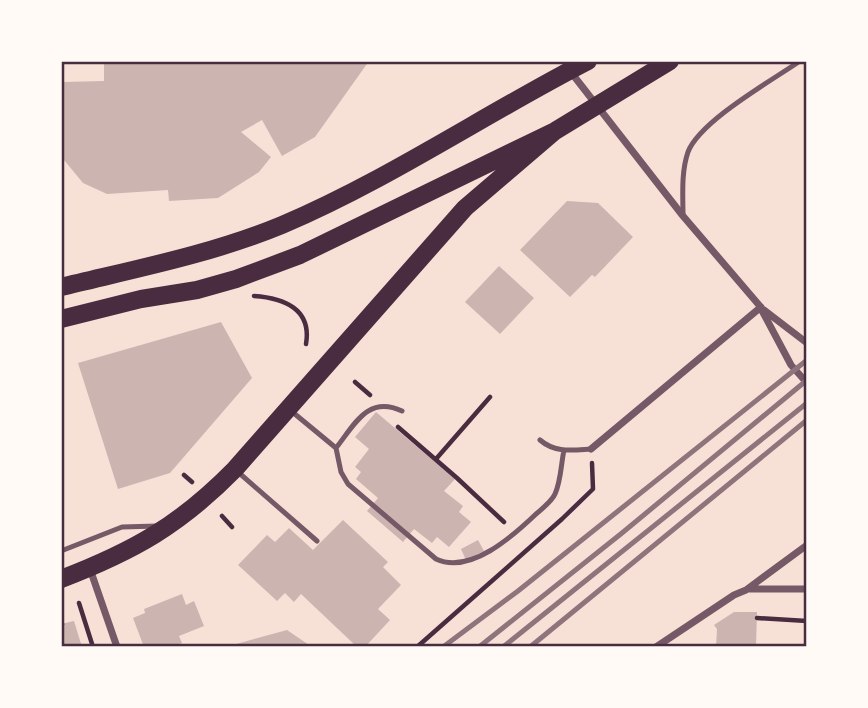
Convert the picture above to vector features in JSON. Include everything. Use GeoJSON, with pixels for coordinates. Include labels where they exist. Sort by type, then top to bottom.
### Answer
{"type":"FeatureCollection","features":[{"type":"Feature","properties":{"kind":"highway"},"geometry":{"type":"LineString","coordinates":[[61,288],[207,251],[281,225],[378,177],[588,61]]}},
{"type":"Feature","properties":{"kind":"highway"},"geometry":{"type":"LineString","coordinates":[[61,318],[141,299],[197,290],[277,264],[385,215],[555,131],[597,108],[670,61]]}},
{"type":"Feature","properties":{"kind":"highway"},"geometry":{"type":"LineString","coordinates":[[61,579],[130,551],[174,524],[206,497],[288,409],[465,208],[555,131]]}},
{"type":"Feature","properties":{"kind":"street"},"geometry":{"type":"LineString","coordinates":[[570,70],[683,216],[761,307],[807,343]]}},
{"type":"Feature","properties":{"kind":"street"},"geometry":{"type":"LineString","coordinates":[[761,307],[791,365],[807,383]]}},
{"type":"Feature","properties":{"kind":"street"},"geometry":{"type":"LineString","coordinates":[[591,449],[761,307]]}},
{"type":"Feature","properties":{"kind":"street"},"geometry":{"type":"LineString","coordinates":[[656,647],[734,595],[746,590],[807,545]]}},
{"type":"Feature","properties":{"kind":"street"},"geometry":{"type":"LineString","coordinates":[[89,568],[117,647]]}},
{"type":"Feature","properties":{"kind":"street"},"geometry":{"type":"LineString","coordinates":[[746,590],[773,587],[807,589]]}},
{"type":"Feature","properties":{"kind":"lane"},"geometry":{"type":"LineString","coordinates":[[683,216],[685,166],[695,139],[717,119],[800,61]]}},
{"type":"Feature","properties":{"kind":"lane"},"geometry":{"type":"LineString","coordinates":[[336,448],[370,408],[383,405],[402,411]]}},
{"type":"Feature","properties":{"kind":"lane"},"geometry":{"type":"LineString","coordinates":[[288,409],[336,448],[341,472],[348,484],[436,559],[451,564],[472,559],[503,542],[554,497],[564,450]]}},
{"type":"Feature","properties":{"kind":"lane"},"geometry":{"type":"LineString","coordinates":[[540,440],[551,448],[591,449]]}},
{"type":"Feature","properties":{"kind":"lane"},"geometry":{"type":"LineString","coordinates":[[234,469],[317,541]]}},
{"type":"Feature","properties":{"kind":"lane"},"geometry":{"type":"LineString","coordinates":[[61,551],[122,527],[174,524]]}},
{"type":"Feature","properties":{"kind":"path"},"geometry":{"type":"LineString","coordinates":[[244,296],[278,299],[298,311],[305,322],[306,344]]}},
{"type":"Feature","properties":{"kind":"path"},"geometry":{"type":"LineString","coordinates":[[355,382],[374,399]]}},
{"type":"Feature","properties":{"kind":"path"},"geometry":{"type":"LineString","coordinates":[[436,459],[490,397]]}},
{"type":"Feature","properties":{"kind":"path"},"geometry":{"type":"LineString","coordinates":[[390,421],[505,523]]}},
{"type":"Feature","properties":{"kind":"path"},"geometry":{"type":"LineString","coordinates":[[417,647],[593,489],[592,464]]}},
{"type":"Feature","properties":{"kind":"path"},"geometry":{"type":"LineString","coordinates":[[222,516],[232,527]]}},
{"type":"Feature","properties":{"kind":"path"},"geometry":{"type":"LineString","coordinates":[[79,603],[93,647]]}},
{"type":"Feature","properties":{"kind":"path"},"geometry":{"type":"LineString","coordinates":[[757,618],[807,621]]}},
{"type":"Feature","properties":{"kind":"building"},"geometry":{"type":"Polygon","coordinates":[[[104,61],[369,61],[315,137],[282,156],[262,120],[241,132],[271,157],[259,172],[218,198],[169,201],[168,190],[107,194],[83,183],[64,160],[63,82],[104,81],[104,61]]]}},
{"type":"Feature","properties":{"kind":"building"},"geometry":{"type":"Polygon","coordinates":[[[567,201],[598,203],[633,237],[595,277],[592,275],[570,297],[520,250],[567,201]]]}},
{"type":"Feature","properties":{"kind":"building"},"geometry":{"type":"Polygon","coordinates":[[[499,266],[534,298],[500,334],[465,302],[499,266]]]}},
{"type":"Feature","properties":{"kind":"building"},"geometry":{"type":"Polygon","coordinates":[[[221,322],[252,378],[170,473],[118,489],[78,363],[221,322]]]}},
{"type":"Feature","properties":{"kind":"building"},"geometry":{"type":"Polygon","coordinates":[[[376,412],[455,479],[444,491],[463,506],[459,512],[471,522],[449,547],[437,537],[432,543],[414,529],[403,542],[367,511],[378,498],[356,479],[361,472],[355,467],[369,449],[355,437],[376,412]]]}},
{"type":"Feature","properties":{"kind":"building"},"geometry":{"type":"Polygon","coordinates":[[[343,520],[388,562],[383,567],[401,585],[378,609],[390,620],[365,647],[357,647],[301,594],[294,602],[285,593],[277,601],[238,565],[267,535],[275,542],[289,528],[313,550],[343,520]]]}},
{"type":"Feature","properties":{"kind":"building"},"geometry":{"type":"Polygon","coordinates":[[[478,540],[484,551],[466,560],[461,549],[478,540]]]}},
{"type":"Feature","properties":{"kind":"building"},"geometry":{"type":"Polygon","coordinates":[[[182,594],[186,605],[194,601],[204,626],[179,636],[182,643],[172,647],[144,647],[133,618],[145,613],[144,609],[182,594]]]}},
{"type":"Feature","properties":{"kind":"building"},"geometry":{"type":"Polygon","coordinates":[[[734,612],[757,612],[756,647],[716,647],[717,629],[714,625],[734,612]]]}},
{"type":"Feature","properties":{"kind":"building"},"geometry":{"type":"Polygon","coordinates":[[[74,621],[82,647],[61,647],[61,624],[74,621]]]}},
{"type":"Feature","properties":{"kind":"building"},"geometry":{"type":"Polygon","coordinates":[[[287,630],[312,647],[229,647],[229,646],[287,630]]]}},
{"type":"Feature","properties":{"kind":"railway"},"geometry":{"type":"LineString","coordinates":[[443,647],[518,591],[807,360]]}},
{"type":"Feature","properties":{"kind":"railway"},"geometry":{"type":"LineString","coordinates":[[479,647],[807,380]]}},
{"type":"Feature","properties":{"kind":"railway"},"geometry":{"type":"LineString","coordinates":[[503,647],[807,403]]}},
{"type":"Feature","properties":{"kind":"railway"},"geometry":{"type":"LineString","coordinates":[[530,647],[807,420]]}}]}
